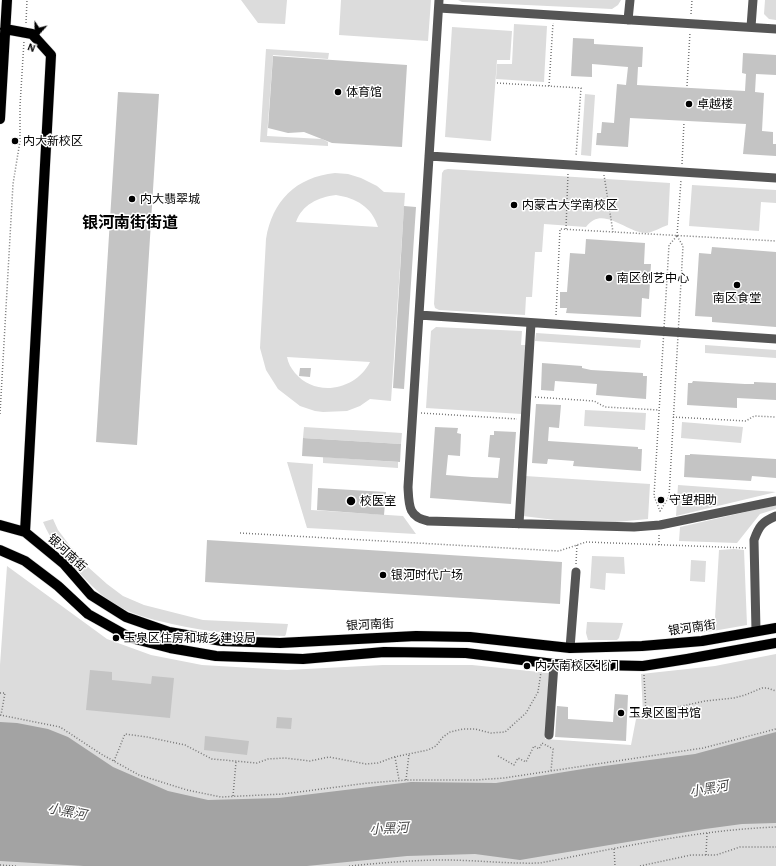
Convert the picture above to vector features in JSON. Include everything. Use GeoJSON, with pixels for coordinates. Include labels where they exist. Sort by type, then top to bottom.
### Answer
{"type":"FeatureCollection","features":[{"type":"Feature","properties":{"kind":"main road"},"geometry":{"type":"LineString","coordinates":[[0,119],[7,0]]}},
{"type":"Feature","properties":{"kind":"main road"},"geometry":{"type":"LineString","coordinates":[[5,29],[32,34],[51,55],[25,532]]}},
{"type":"Feature","properties":{"kind":"main road","name":"银河南街"},"geometry":{"type":"LineString","coordinates":[[0,525],[25,532],[64,564],[91,595],[126,617],[169,632],[222,641],[280,643],[416,636],[470,637],[570,648],[656,646],[702,641],[776,628]]}},
{"type":"Feature","properties":{"kind":"main road"},"geometry":{"type":"LineString","coordinates":[[0,550],[25,561],[58,586],[88,614],[131,638],[170,648],[216,656],[303,658],[384,652],[466,653],[554,664],[643,666],[776,643]]}},
{"type":"Feature","properties":{"kind":"lane"},"geometry":{"type":"LineString","coordinates":[[628,20],[630,0]]}},
{"type":"Feature","properties":{"kind":"lane"},"geometry":{"type":"LineString","coordinates":[[751,27],[753,0]]}},
{"type":"Feature","properties":{"kind":"lane"},"geometry":{"type":"LineString","coordinates":[[776,29],[553,15],[439,4],[408,504],[413,514],[419,519],[428,521],[634,527],[666,524],[776,500]]}},
{"type":"Feature","properties":{"kind":"lane"},"geometry":{"type":"LineString","coordinates":[[429,156],[776,178]]}},
{"type":"Feature","properties":{"kind":"lane"},"geometry":{"type":"LineString","coordinates":[[419,316],[776,338]]}},
{"type":"Feature","properties":{"kind":"lane"},"geometry":{"type":"LineString","coordinates":[[519,524],[531,323]]}},
{"type":"Feature","properties":{"kind":"lane"},"geometry":{"type":"LineString","coordinates":[[756,631],[754,540],[758,529],[765,521],[776,516]]}},
{"type":"Feature","properties":{"kind":"lane"},"geometry":{"type":"LineString","coordinates":[[570,648],[576,572]]}},
{"type":"Feature","properties":{"kind":"lane"},"geometry":{"type":"LineString","coordinates":[[549,735],[554,664]]}},
{"type":"Feature","properties":{"kind":"path"},"geometry":{"type":"LineString","coordinates":[[0,414],[13,184],[20,140],[20,106],[27,0]]}},
{"type":"Feature","properties":{"kind":"path"},"geometry":{"type":"LineString","coordinates":[[686,86],[692,0]]}},
{"type":"Feature","properties":{"kind":"path"},"geometry":{"type":"LineString","coordinates":[[549,86],[553,15]]}},
{"type":"Feature","properties":{"kind":"path"},"geometry":{"type":"LineString","coordinates":[[497,83],[581,88],[566,229]]}},
{"type":"Feature","properties":{"kind":"path"},"geometry":{"type":"LineString","coordinates":[[602,167],[613,232]]}},
{"type":"Feature","properties":{"kind":"path"},"geometry":{"type":"LineString","coordinates":[[555,324],[560,229],[776,241]]}},
{"type":"Feature","properties":{"kind":"path"},"geometry":{"type":"LineString","coordinates":[[677,236],[683,246],[669,497],[660,511],[654,496],[659,410],[670,245],[677,236]]}},
{"type":"Feature","properties":{"kind":"path"},"geometry":{"type":"LineString","coordinates":[[526,396],[594,401],[605,407],[659,410]]}},
{"type":"Feature","properties":{"kind":"path"},"geometry":{"type":"LineString","coordinates":[[413,412],[525,419]]}},
{"type":"Feature","properties":{"kind":"path"},"geometry":{"type":"LineString","coordinates":[[673,417],[746,421],[754,416],[776,418]]}},
{"type":"Feature","properties":{"kind":"path"},"geometry":{"type":"LineString","coordinates":[[240,533],[559,550],[586,542],[754,548]]}},
{"type":"Feature","properties":{"kind":"path"},"geometry":{"type":"LineString","coordinates":[[576,572],[577,544]]}},
{"type":"Feature","properties":{"kind":"path"},"geometry":{"type":"LineString","coordinates":[[643,671],[646,712],[669,710],[705,702],[734,698],[762,688],[776,691]]}},
{"type":"Feature","properties":{"kind":"path"},"geometry":{"type":"LineString","coordinates":[[114,762],[125,734],[185,745],[212,759],[257,764],[268,759],[284,758],[310,761],[329,757],[366,764],[378,763],[395,756],[428,750],[436,746],[443,737],[450,732],[457,730],[474,729],[491,733],[505,732],[526,713],[538,692],[541,672]]}},
{"type":"Feature","properties":{"kind":"path"},"geometry":{"type":"LineString","coordinates":[[0,693],[5,693],[0,715],[60,727],[114,762],[139,775],[187,790],[221,797],[283,794],[399,780],[476,780],[504,778],[703,748],[776,729]]}},
{"type":"Feature","properties":{"kind":"path"},"geometry":{"type":"LineString","coordinates":[[498,756],[514,765],[518,758],[526,762],[534,746],[539,749],[542,743],[553,749],[551,771]]}},
{"type":"Feature","properties":{"kind":"path"},"geometry":{"type":"LineString","coordinates":[[406,780],[409,754]]}},
{"type":"Feature","properties":{"kind":"path"},"geometry":{"type":"LineString","coordinates":[[395,756],[399,780]]}},
{"type":"Feature","properties":{"kind":"path"},"geometry":{"type":"LineString","coordinates":[[233,796],[236,761]]}},
{"type":"Feature","properties":{"kind":"path"},"geometry":{"type":"LineString","coordinates":[[349,866],[373,865],[410,860],[483,861],[515,864],[540,863],[707,832],[776,827]]}},
{"type":"Feature","properties":{"kind":"path"},"geometry":{"type":"LineString","coordinates":[[706,855],[707,832]]}},
{"type":"Feature","properties":{"kind":"path"},"geometry":{"type":"LineString","coordinates":[[640,866],[691,855],[716,855],[740,847],[776,847]]}},
{"type":"Feature","properties":{"kind":"path"},"geometry":{"type":"LineString","coordinates":[[614,849],[615,866]]}},
{"type":"Feature","properties":{"kind":"path"},"geometry":{"type":"LineString","coordinates":[[0,865],[16,866]]}},
{"type":"Feature","properties":{"kind":"shaded area"},"geometry":{"type":"Polygon","coordinates":[[[241,0],[287,0],[285,24],[258,23],[241,0]]]}},
{"type":"Feature","properties":{"kind":"shaded area"},"geometry":{"type":"Polygon","coordinates":[[[341,0],[431,0],[428,41],[339,35],[341,0]]]}},
{"type":"Feature","properties":{"kind":"shaded area"},"geometry":{"type":"Polygon","coordinates":[[[458,0],[621,0],[618,5],[612,9],[462,2],[458,0]]]}},
{"type":"Feature","properties":{"kind":"shaded area"},"geometry":{"type":"Polygon","coordinates":[[[765,0],[776,0],[776,20],[769,19],[764,14],[765,0]]]}},
{"type":"Feature","properties":{"kind":"shaded area"},"geometry":{"type":"Polygon","coordinates":[[[514,24],[547,26],[544,82],[496,79],[497,64],[512,64],[514,24]]]}},
{"type":"Feature","properties":{"kind":"shaded area"},"geometry":{"type":"Polygon","coordinates":[[[452,27],[512,31],[510,60],[497,60],[491,141],[445,137],[452,27]]]}},
{"type":"Feature","properties":{"kind":"shaded area"},"geometry":{"type":"Polygon","coordinates":[[[266,49],[329,53],[328,59],[273,55],[267,136],[322,139],[328,142],[328,146],[260,142],[266,49]]]}},
{"type":"Feature","properties":{"kind":"shaded area"},"geometry":{"type":"Polygon","coordinates":[[[585,94],[595,95],[591,156],[581,155],[585,94]]]}},
{"type":"Feature","properties":{"kind":"shaded area"},"geometry":{"type":"Polygon","coordinates":[[[448,169],[670,183],[668,225],[647,233],[639,232],[607,219],[600,218],[593,221],[586,227],[544,224],[542,252],[535,252],[532,297],[526,297],[525,315],[439,310],[435,308],[434,304],[442,173],[444,170],[448,169]]]}},
{"type":"Feature","properties":{"kind":"shaded area"},"geometry":{"type":"Polygon","coordinates":[[[335,173],[348,174],[361,178],[377,186],[384,192],[405,193],[391,401],[370,399],[360,406],[347,411],[323,412],[300,406],[278,389],[266,370],[260,348],[266,239],[269,225],[280,202],[288,193],[309,180],[321,175],[335,173]],[[336,195],[317,200],[312,203],[302,211],[296,222],[378,227],[372,214],[362,205],[350,198],[336,195]],[[287,357],[292,369],[304,381],[314,386],[324,388],[346,384],[355,379],[364,372],[370,362],[287,357]]]}},
{"type":"Feature","properties":{"kind":"shaded area"},"geometry":{"type":"Polygon","coordinates":[[[692,185],[776,190],[776,203],[761,202],[759,231],[689,226],[692,185]]]}},
{"type":"Feature","properties":{"kind":"shaded area"},"geometry":{"type":"Polygon","coordinates":[[[436,327],[522,331],[521,345],[526,345],[522,414],[426,408],[431,331],[436,327]]]}},
{"type":"Feature","properties":{"kind":"shaded area"},"geometry":{"type":"Polygon","coordinates":[[[536,333],[641,340],[640,348],[535,341],[536,333]]]}},
{"type":"Feature","properties":{"kind":"shaded area"},"geometry":{"type":"Polygon","coordinates":[[[705,345],[776,350],[776,358],[705,353],[705,345]]]}},
{"type":"Feature","properties":{"kind":"shaded area"},"geometry":{"type":"Polygon","coordinates":[[[585,410],[646,413],[645,430],[584,426],[585,410]]]}},
{"type":"Feature","properties":{"kind":"shaded area"},"geometry":{"type":"Polygon","coordinates":[[[682,422],[743,427],[741,443],[681,438],[682,422]]]}},
{"type":"Feature","properties":{"kind":"shaded area"},"geometry":{"type":"Polygon","coordinates":[[[304,427],[402,433],[401,444],[303,438],[304,427]]]}},
{"type":"Feature","properties":{"kind":"shaded area"},"geometry":{"type":"Polygon","coordinates":[[[323,457],[398,462],[398,468],[323,463],[323,457]]]}},
{"type":"Feature","properties":{"kind":"shaded area"},"geometry":{"type":"Polygon","coordinates":[[[287,462],[313,464],[311,510],[403,516],[416,534],[307,528],[287,462]]]}},
{"type":"Feature","properties":{"kind":"shaded area"},"geometry":{"type":"Polygon","coordinates":[[[525,476],[650,484],[648,519],[616,522],[555,520],[523,516],[525,476]]]}},
{"type":"Feature","properties":{"kind":"shaded area"},"geometry":{"type":"Polygon","coordinates":[[[678,485],[776,492],[676,516],[678,485]]]}},
{"type":"Feature","properties":{"kind":"shaded area"},"geometry":{"type":"Polygon","coordinates":[[[776,505],[776,509],[760,514],[737,543],[679,541],[680,527],[776,505]]]}},
{"type":"Feature","properties":{"kind":"shaded area"},"geometry":{"type":"Polygon","coordinates":[[[53,519],[58,530],[88,567],[123,596],[144,605],[203,620],[288,624],[286,634],[285,636],[257,635],[200,630],[140,616],[117,606],[96,590],[62,553],[43,522],[53,519]]]}},
{"type":"Feature","properties":{"kind":"shaded area"},"geometry":{"type":"Polygon","coordinates":[[[719,550],[744,550],[747,625],[687,634],[687,623],[715,618],[719,550]]]}},
{"type":"Feature","properties":{"kind":"shaded area"},"geometry":{"type":"Polygon","coordinates":[[[592,556],[624,557],[625,574],[606,573],[605,590],[590,588],[592,556]]]}},
{"type":"Feature","properties":{"kind":"shaded area"},"geometry":{"type":"Polygon","coordinates":[[[691,560],[706,561],[705,582],[690,581],[691,560]]]}},
{"type":"Feature","properties":{"kind":"shaded area"},"geometry":{"type":"Polygon","coordinates":[[[7,566],[107,639],[151,655],[202,665],[287,670],[383,665],[472,665],[549,673],[545,739],[631,745],[637,714],[643,714],[641,674],[715,666],[776,654],[776,866],[0,866],[0,665],[7,566]]]}},
{"type":"Feature","properties":{"kind":"shaded area"},"geometry":{"type":"Polygon","coordinates":[[[587,622],[623,623],[619,638],[617,640],[588,640],[586,633],[587,622]]]}},
{"type":"Feature","properties":{"kind":"water","name":"小黑河"},"geometry":{"type":"Polygon","coordinates":[[[0,722],[17,723],[48,729],[68,737],[113,767],[168,791],[208,800],[279,798],[411,782],[496,783],[589,768],[695,754],[776,732],[776,823],[742,824],[705,829],[520,860],[475,854],[407,856],[307,866],[84,866],[0,861],[0,722]]]}},
{"type":"Feature","properties":{"kind":"building","name":"卓越楼"},"geometry":{"type":"Polygon","coordinates":[[[573,38],[594,39],[594,44],[643,47],[642,67],[638,67],[637,85],[745,91],[746,74],[742,73],[743,53],[776,55],[776,75],[756,74],[755,92],[764,93],[762,131],[773,132],[773,144],[776,144],[776,156],[743,154],[746,124],[630,118],[628,147],[596,145],[597,133],[601,133],[602,122],[614,123],[617,84],[626,85],[628,67],[592,64],[592,77],[571,76],[573,38]]]}},
{"type":"Feature","properties":{"kind":"building","name":"体育馆"},"geometry":{"type":"Polygon","coordinates":[[[273,56],[407,65],[402,147],[332,143],[304,132],[288,133],[268,128],[273,56]]]}},
{"type":"Feature","properties":{"kind":"building","name":"内大翡翠城"},"geometry":{"type":"Polygon","coordinates":[[[118,92],[159,94],[137,445],[96,442],[118,92]]]}},
{"type":"Feature","properties":{"kind":"building"},"geometry":{"type":"Polygon","coordinates":[[[404,206],[416,207],[404,389],[393,388],[404,206]]]}},
{"type":"Feature","properties":{"kind":"building","name":"南区创艺中心"},"geometry":{"type":"Polygon","coordinates":[[[586,239],[645,243],[644,264],[651,264],[649,299],[642,298],[641,317],[566,313],[567,308],[560,308],[560,292],[567,292],[570,253],[585,254],[586,239]]]}},
{"type":"Feature","properties":{"kind":"building","name":"南区食堂"},"geometry":{"type":"Polygon","coordinates":[[[712,247],[776,252],[776,327],[712,322],[712,317],[695,316],[699,253],[711,254],[712,247]]]}},
{"type":"Feature","properties":{"kind":"building"},"geometry":{"type":"Polygon","coordinates":[[[542,363],[582,366],[582,368],[591,370],[643,373],[643,376],[647,376],[646,399],[596,395],[597,384],[555,381],[554,391],[541,390],[542,363]]]}},
{"type":"Feature","properties":{"kind":"building"},"geometry":{"type":"Polygon","coordinates":[[[300,368],[311,368],[310,377],[299,376],[300,368]]]}},
{"type":"Feature","properties":{"kind":"building"},"geometry":{"type":"Polygon","coordinates":[[[693,381],[745,384],[754,384],[754,382],[776,383],[776,400],[737,398],[737,408],[687,405],[688,383],[692,383],[693,381]]]}},
{"type":"Feature","properties":{"kind":"building"},"geometry":{"type":"Polygon","coordinates":[[[536,404],[561,405],[559,428],[549,427],[548,441],[638,447],[638,449],[642,449],[641,471],[573,466],[574,461],[548,459],[547,464],[532,463],[536,404]]]}},
{"type":"Feature","properties":{"kind":"building"},"geometry":{"type":"Polygon","coordinates":[[[435,427],[458,428],[457,433],[461,434],[460,456],[448,455],[446,475],[472,477],[498,478],[500,458],[488,457],[490,435],[494,435],[494,431],[516,432],[511,504],[430,498],[435,427]]]}},
{"type":"Feature","properties":{"kind":"building"},"geometry":{"type":"Polygon","coordinates":[[[303,438],[401,444],[400,462],[302,456],[303,438]]]}},
{"type":"Feature","properties":{"kind":"building"},"geometry":{"type":"Polygon","coordinates":[[[690,454],[776,459],[776,478],[752,476],[751,481],[684,477],[685,455],[690,454]]]}},
{"type":"Feature","properties":{"kind":"building","name":"校医室"},"geometry":{"type":"Polygon","coordinates":[[[318,488],[386,492],[384,515],[317,510],[318,488]]]}},
{"type":"Feature","properties":{"kind":"building","name":"银河时代广场"},"geometry":{"type":"Polygon","coordinates":[[[207,540],[562,562],[560,604],[205,582],[207,540]]]}},
{"type":"Feature","properties":{"kind":"building"},"geometry":{"type":"Polygon","coordinates":[[[90,670],[112,672],[112,680],[151,684],[152,676],[174,678],[170,718],[86,710],[90,670]]]}},
{"type":"Feature","properties":{"kind":"building","name":"玉泉区图书馆"},"geometry":{"type":"Polygon","coordinates":[[[615,694],[628,695],[626,741],[555,737],[557,706],[568,707],[568,719],[613,722],[615,694]]]}},
{"type":"Feature","properties":{"kind":"building"},"geometry":{"type":"Polygon","coordinates":[[[277,717],[292,718],[291,729],[276,728],[277,717]]]}},
{"type":"Feature","properties":{"kind":"building"},"geometry":{"type":"Polygon","coordinates":[[[205,736],[249,741],[247,755],[204,750],[205,736]]]}},
{"type":"Feature","properties":{"kind":"place","name":"体育馆"},"geometry":{"type":"Point","coordinates":[338,92]}},
{"type":"Feature","properties":{"kind":"place","name":"卓越楼"},"geometry":{"type":"Point","coordinates":[689,104]}},
{"type":"Feature","properties":{"kind":"place","name":"内大新校区"},"geometry":{"type":"Point","coordinates":[15,141]}},
{"type":"Feature","properties":{"kind":"place","name":"内大翡翠城"},"geometry":{"type":"Point","coordinates":[132,199]}},
{"type":"Feature","properties":{"kind":"place","name":"内蒙古大学南校区"},"geometry":{"type":"Point","coordinates":[514,205]}},
{"type":"Feature","properties":{"kind":"place","name":"南区创艺中心"},"geometry":{"type":"Point","coordinates":[609,278]}},
{"type":"Feature","properties":{"kind":"place","name":"南区食堂"},"geometry":{"type":"Point","coordinates":[737,285]}},
{"type":"Feature","properties":{"kind":"place","name":"守望相助"},"geometry":{"type":"Point","coordinates":[661,500]}},
{"type":"Feature","properties":{"kind":"place","name":"校医室"},"geometry":{"type":"Point","coordinates":[351,501]}},
{"type":"Feature","properties":{"kind":"place","name":"银河时代广场"},"geometry":{"type":"Point","coordinates":[383,575]}},
{"type":"Feature","properties":{"kind":"place","name":"玉泉区住房和城乡建设局"},"geometry":{"type":"Point","coordinates":[116,638]}},
{"type":"Feature","properties":{"kind":"place","name":"内大南校区北门"},"geometry":{"type":"Point","coordinates":[527,666]}},
{"type":"Feature","properties":{"kind":"place","name":"玉泉区图书馆"},"geometry":{"type":"Point","coordinates":[621,713]}},
{"type":"Feature","properties":{"kind":"district","name":"银河南街街道"},"geometry":{"type":"Point","coordinates":[130,223]}}]}
